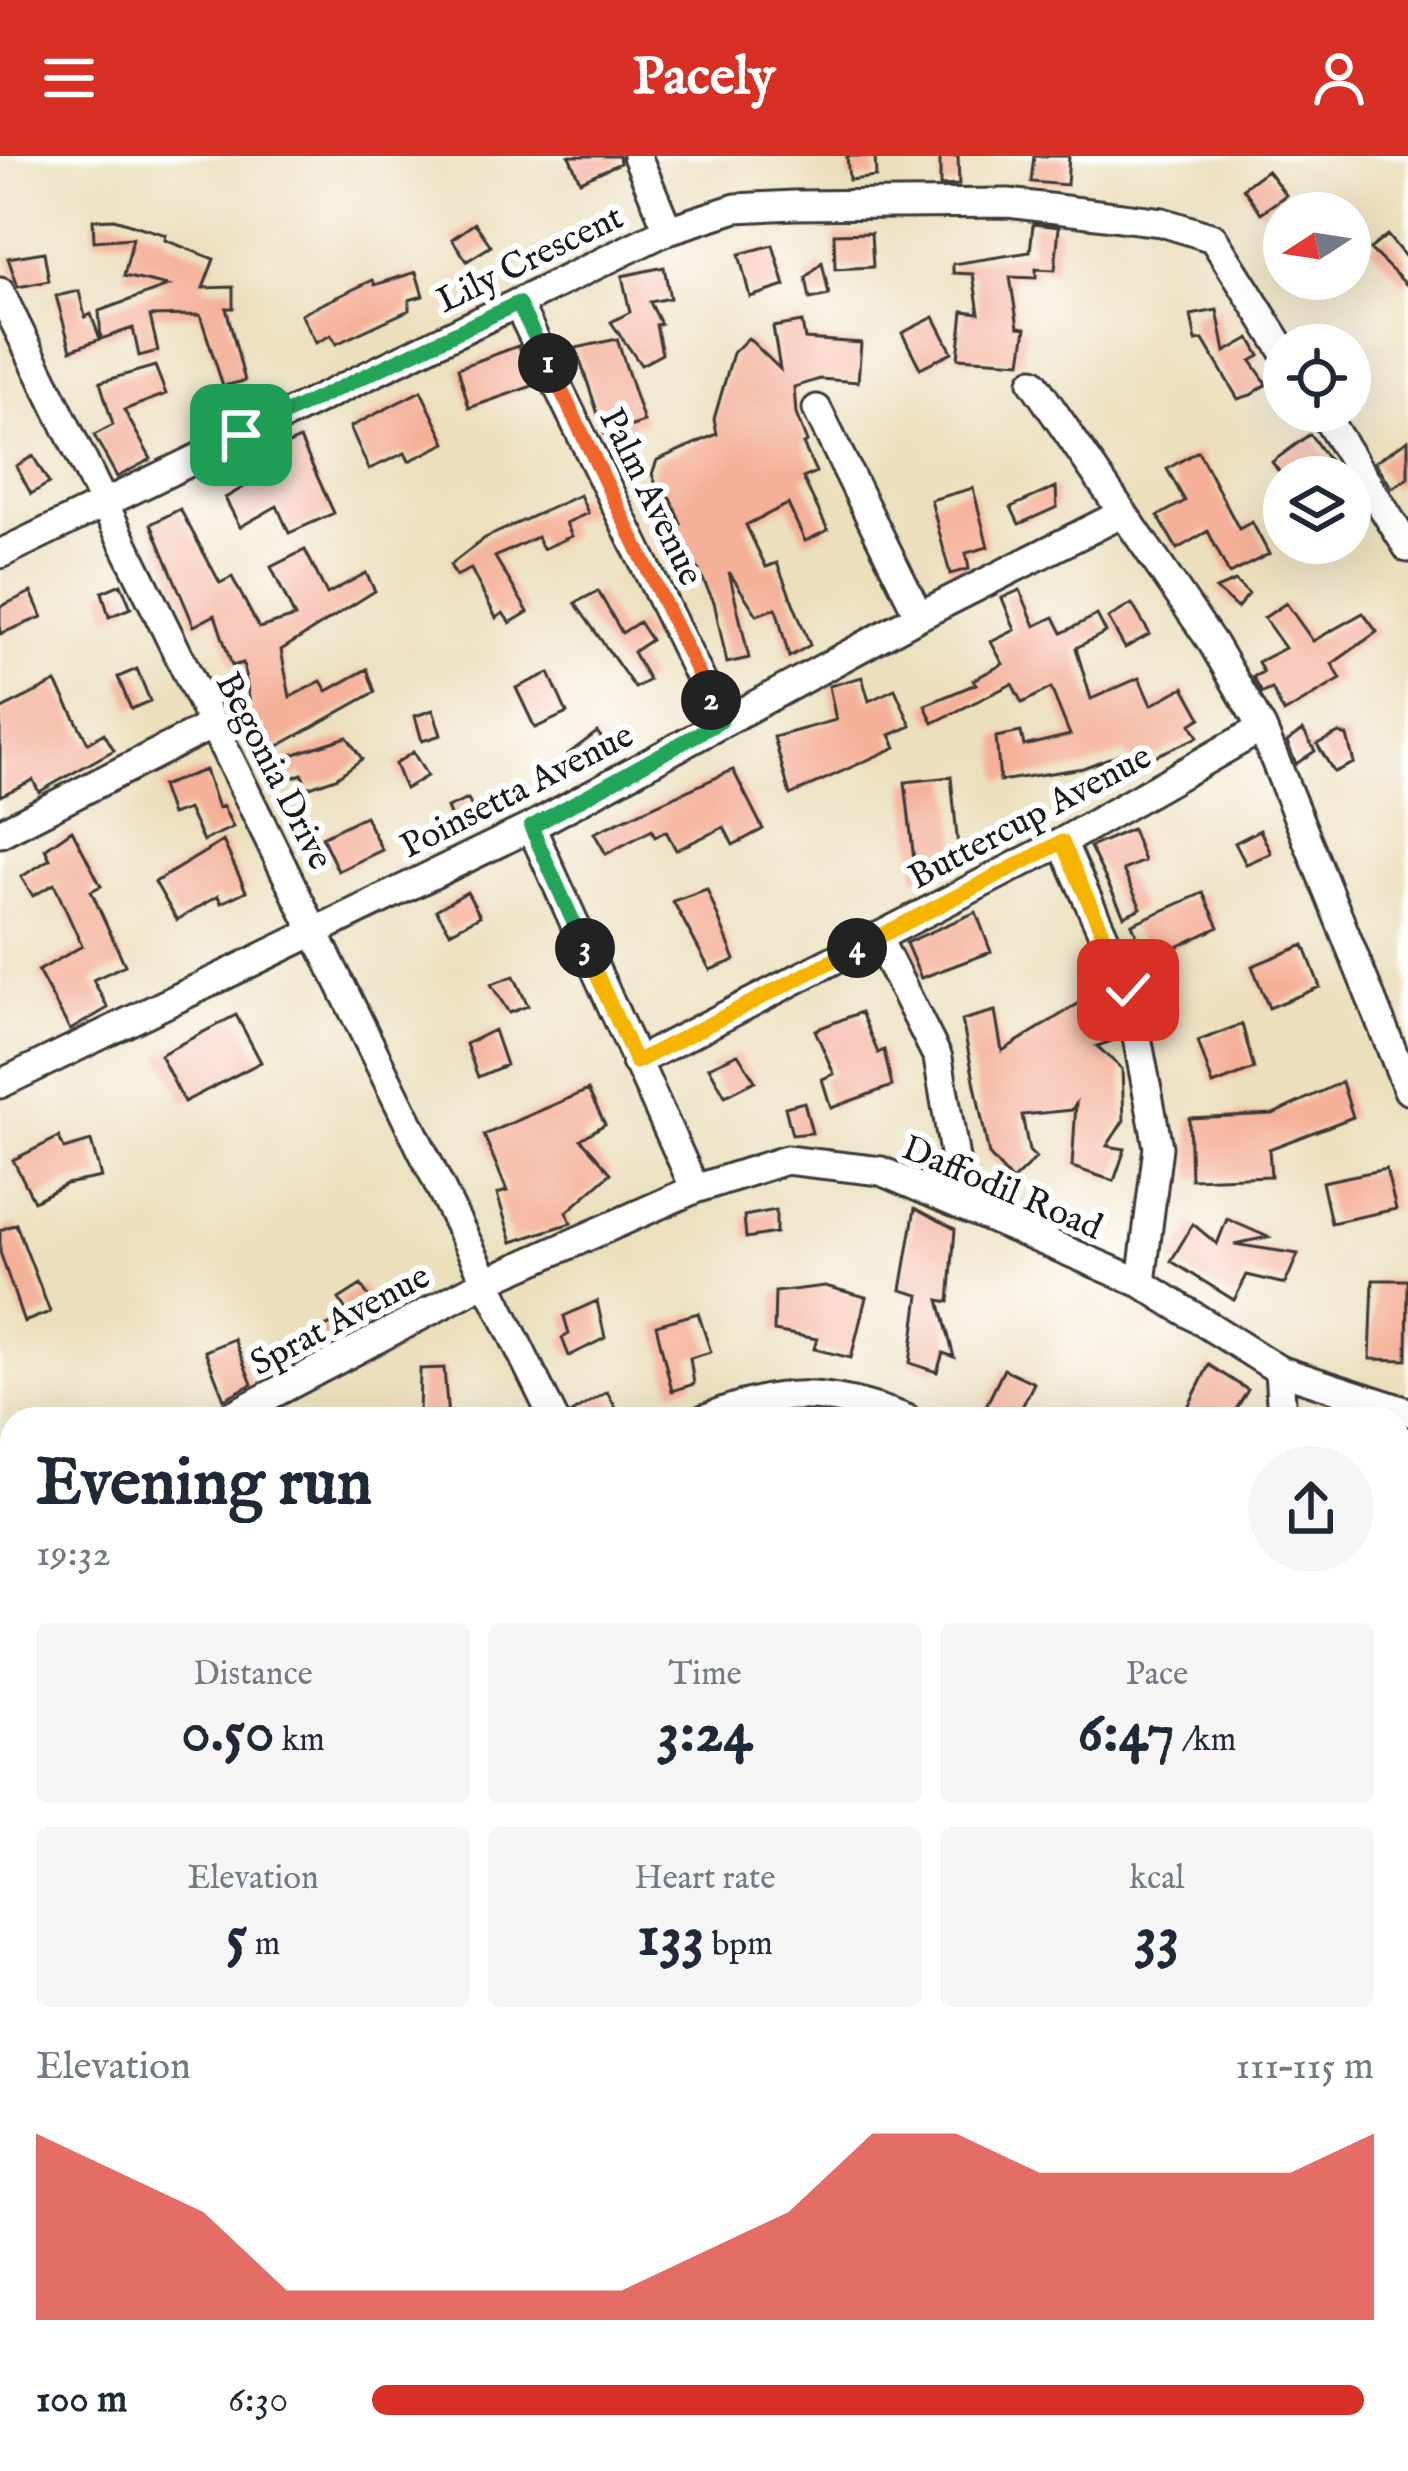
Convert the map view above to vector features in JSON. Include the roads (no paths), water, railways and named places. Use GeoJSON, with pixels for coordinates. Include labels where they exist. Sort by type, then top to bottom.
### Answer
{"type":"FeatureCollection","features":[{"type":"Feature","properties":{"kind":"street"},"geometry":{"type":"LineString","coordinates":[[637,156],[668,230]]}},
{"type":"Feature","properties":{"kind":"street","name":"Lily Crescent"},"geometry":{"type":"LineString","coordinates":[[0,554],[668,230],[736,208],[1008,203],[1162,222],[1214,238],[1268,324]]}},
{"type":"Feature","properties":{"kind":"street","name":"Begonia Drive"},"geometry":{"type":"LineString","coordinates":[[0,292],[548,1407]]}},
{"type":"Feature","properties":{"kind":"street","name":"Palm Avenue"},"geometry":{"type":"LineString","coordinates":[[518,303],[721,721]]}},
{"type":"Feature","properties":{"kind":"street"},"geometry":{"type":"LineString","coordinates":[[1033,382],[1213,644],[1262,728],[1408,1090]]}},
{"type":"Feature","properties":{"kind":"street"},"geometry":{"type":"LineString","coordinates":[[818,409],[919,616]]}},
{"type":"Feature","properties":{"kind":"street"},"geometry":{"type":"LineString","coordinates":[[1335,432],[1408,548]]}},
{"type":"Feature","properties":{"kind":"street","name":"Poinsetta Avenue"},"geometry":{"type":"LineString","coordinates":[[0,1084],[531,827],[721,721],[1123,513]]}},
{"type":"Feature","properties":{"kind":"street"},"geometry":{"type":"LineString","coordinates":[[0,833],[212,725]]}},
{"type":"Feature","properties":{"kind":"street","name":"Buttercup Avenue"},"geometry":{"type":"LineString","coordinates":[[636,1062],[1062,842],[1262,728]]}},
{"type":"Feature","properties":{"kind":"street"},"geometry":{"type":"LineString","coordinates":[[531,827],[695,1189]]}},
{"type":"Feature","properties":{"kind":"street"},"geometry":{"type":"LineString","coordinates":[[1062,842],[1128,990],[1158,1147],[1141,1283]]}},
{"type":"Feature","properties":{"kind":"street"},"geometry":{"type":"LineString","coordinates":[[877,937],[938,1058],[963,1206]]}},
{"type":"Feature","properties":{"kind":"street","name":"Daffodil Road"},"geometry":{"type":"LineString","coordinates":[[487,1281],[695,1189],[786,1160],[881,1171],[1141,1283],[1279,1370],[1393,1407]]}},
{"type":"Feature","properties":{"kind":"street","name":"Sprat Avenue"},"geometry":{"type":"LineString","coordinates":[[248,1407],[487,1281]]}},
{"type":"Feature","properties":{"kind":"street"},"geometry":{"type":"LineString","coordinates":[[1279,1370],[1281,1407]]}},
{"type":"Feature","properties":{"kind":"street"},"geometry":{"type":"LineString","coordinates":[[731,1407],[747,1400],[802,1394],[875,1407]]}}]}
